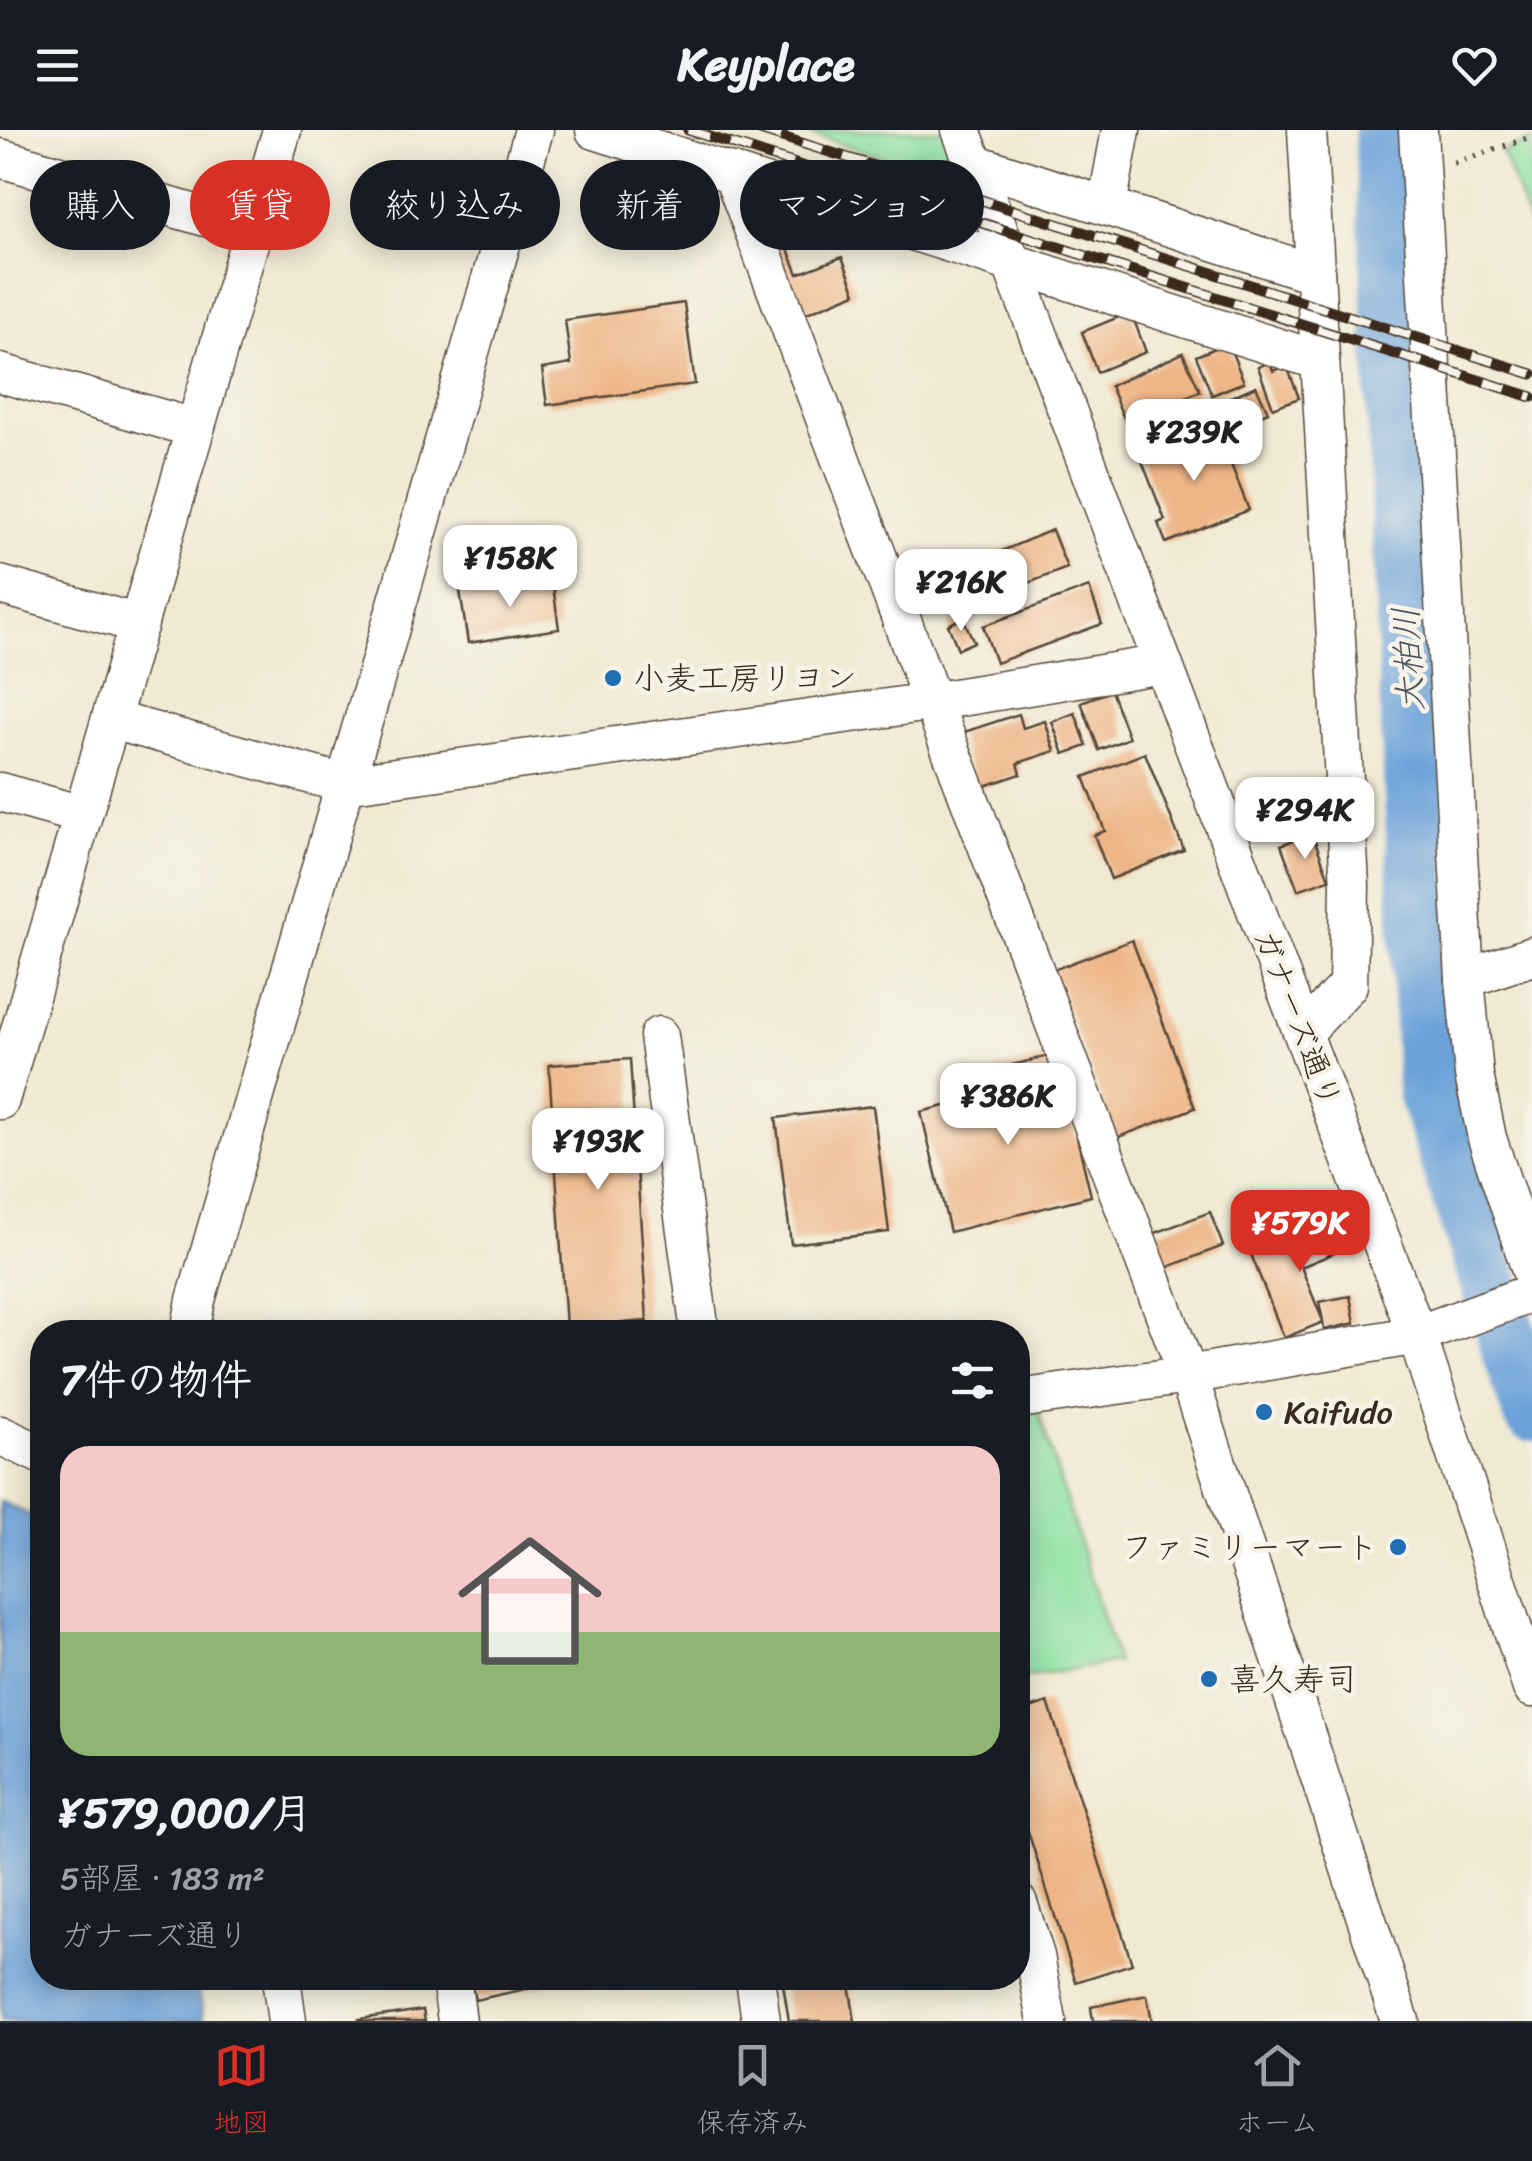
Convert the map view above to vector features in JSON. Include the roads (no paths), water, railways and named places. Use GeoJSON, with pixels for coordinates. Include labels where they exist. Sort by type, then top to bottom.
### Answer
{"type":"FeatureCollection","features":[{"type":"Feature","properties":{"kind":"street"},"geometry":{"type":"LineString","coordinates":[[273,160],[282,130]]}},
{"type":"Feature","properties":{"kind":"street"},"geometry":{"type":"LineString","coordinates":[[192,1320],[534,130]]}},
{"type":"Feature","properties":{"kind":"street"},"geometry":{"type":"LineString","coordinates":[[595,130],[1320,361]]}},
{"type":"Feature","properties":{"kind":"street"},"geometry":{"type":"LineString","coordinates":[[1106,206],[1121,130]]}},
{"type":"Feature","properties":{"kind":"street"},"geometry":{"type":"LineString","coordinates":[[1304,1032],[1348,985],[1350,885],[1307,130]]}},
{"type":"Feature","properties":{"kind":"street"},"geometry":{"type":"LineString","coordinates":[[1418,130],[1474,1075],[1487,1138],[1532,1273]]}},
{"type":"Feature","properties":{"kind":"street"},"geometry":{"type":"LineString","coordinates":[[967,146],[1106,206],[1315,274]]}},
{"type":"Feature","properties":{"kind":"street","name":"ガナーズ通り"},"geometry":{"type":"LineString","coordinates":[[967,146],[1417,1335],[1532,1688]]}},
{"type":"Feature","properties":{"kind":"street"},"geometry":{"type":"LineString","coordinates":[[0,158],[190,213]]}},
{"type":"Feature","properties":{"kind":"street"},"geometry":{"type":"LineString","coordinates":[[732,172],[1188,1374],[1400,2021]]}},
{"type":"Feature","properties":{"kind":"street"},"geometry":{"type":"LineString","coordinates":[[0,1100],[16,988],[82,815],[112,720],[245,250]]}},
{"type":"Feature","properties":{"kind":"street"},"geometry":{"type":"LineString","coordinates":[[0,373],[194,428]]}},
{"type":"Feature","properties":{"kind":"street"},"geometry":{"type":"LineString","coordinates":[[0,585],[139,624]]}},
{"type":"Feature","properties":{"kind":"street"},"geometry":{"type":"LineString","coordinates":[[112,720],[345,784],[930,702],[1162,664]]}},
{"type":"Feature","properties":{"kind":"street"},"geometry":{"type":"LineString","coordinates":[[0,792],[82,815]]}},
{"type":"Feature","properties":{"kind":"street"},"geometry":{"type":"LineString","coordinates":[[1466,979],[1532,956]]}},
{"type":"Feature","properties":{"kind":"street"},"geometry":{"type":"LineString","coordinates":[[659,1036],[698,1320]]}},
{"type":"Feature","properties":{"kind":"street"},"geometry":{"type":"LineString","coordinates":[[1030,1396],[1417,1335],[1532,1293]]}},
{"type":"Feature","properties":{"kind":"street"},"geometry":{"type":"LineString","coordinates":[[0,1436],[30,1450]]}},
{"type":"Feature","properties":{"kind":"street"},"geometry":{"type":"LineString","coordinates":[[1030,1940],[1047,2021]]}},
{"type":"Feature","properties":{"kind":"street"},"geometry":{"type":"LineString","coordinates":[[283,1990],[287,2021]]}},
{"type":"Feature","properties":{"kind":"street"},"geometry":{"type":"LineString","coordinates":[[452,1990],[457,2021]]}},
{"type":"Feature","properties":{"kind":"street"},"geometry":{"type":"LineString","coordinates":[[757,1990],[761,2021]]}},
{"type":"Feature","properties":{"kind":"water"},"geometry":{"type":"Polygon","coordinates":[[[0,1501],[30,1515],[30,1990],[199,1990],[204,2021],[1,2021],[0,1501]]]}},
{"type":"Feature","properties":{"kind":"waterway","name":"大柏川"},"geometry":{"type":"LineString","coordinates":[[1384,130],[1427,1091],[1532,1412]]}},
{"type":"Feature","properties":{"kind":"railway"},"geometry":{"type":"LineString","coordinates":[[688,130],[1532,397]]}},
{"type":"Feature","properties":{"kind":"railway"},"geometry":{"type":"LineString","coordinates":[[760,130],[1532,374]]}},
{"type":"Feature","properties":{"kind":"place","name":"小麦工房リヨン"},"geometry":{"type":"Point","coordinates":[613,678]}},
{"type":"Feature","properties":{"kind":"place","name":"Kaifudo"},"geometry":{"type":"Point","coordinates":[1264,1412]}},
{"type":"Feature","properties":{"kind":"place","name":"ファミリーマート"},"geometry":{"type":"Point","coordinates":[1398,1547]}},
{"type":"Feature","properties":{"kind":"place","name":"喜久寿司"},"geometry":{"type":"Point","coordinates":[1209,1679]}}]}
